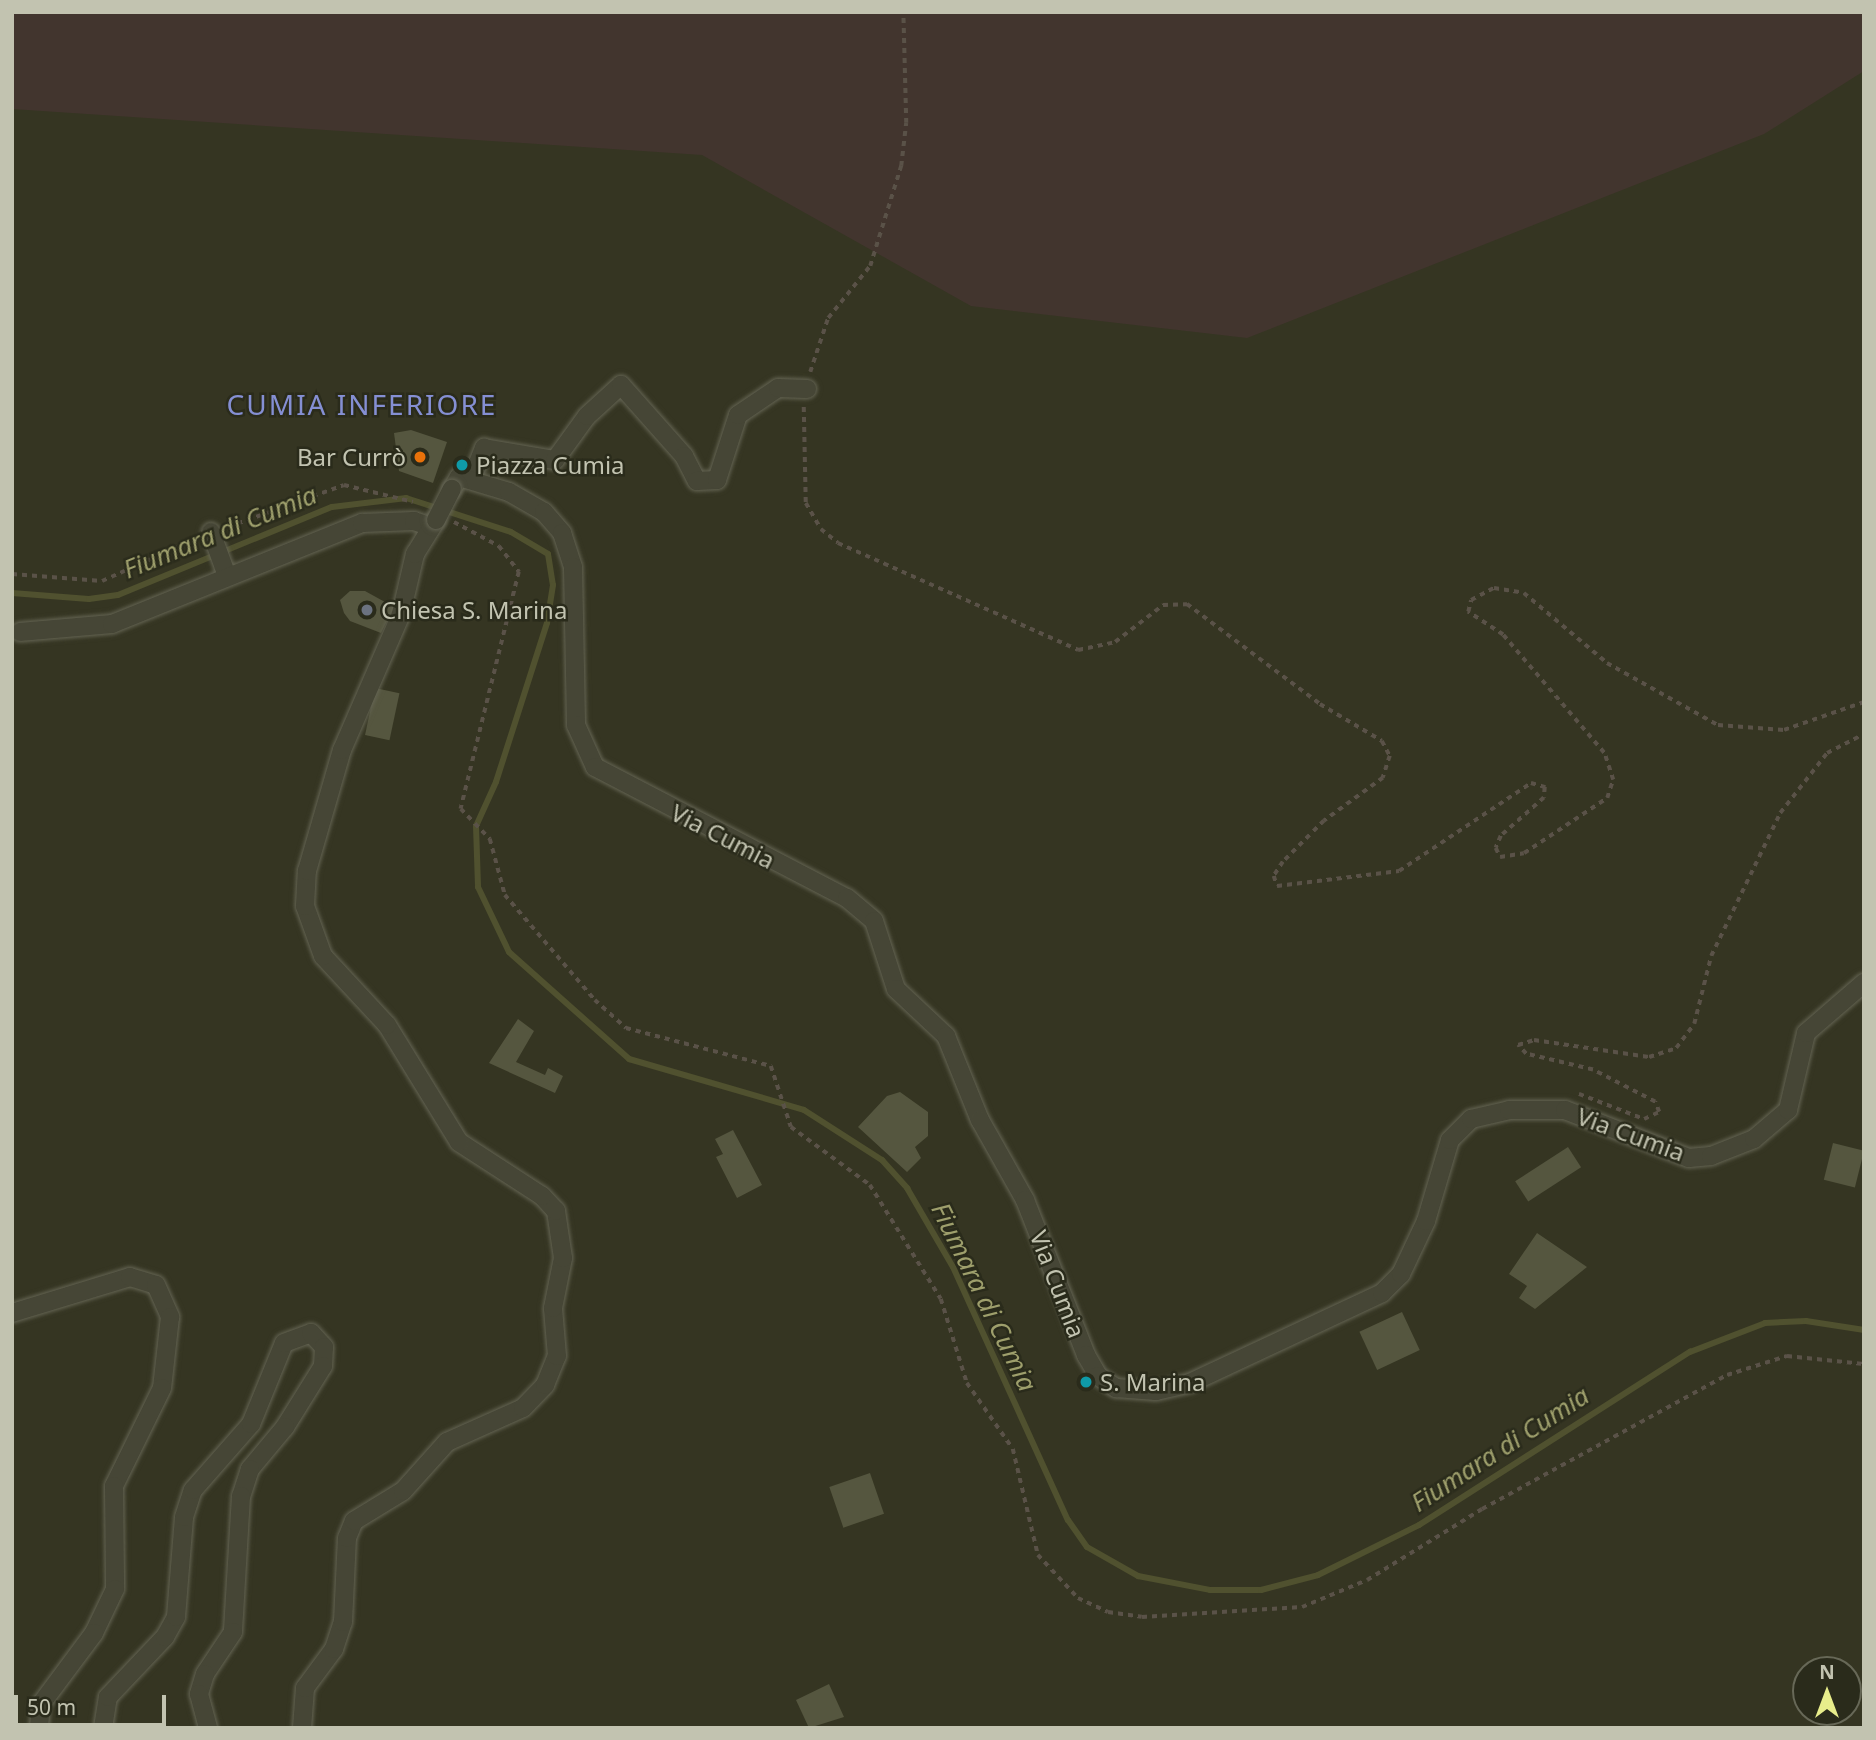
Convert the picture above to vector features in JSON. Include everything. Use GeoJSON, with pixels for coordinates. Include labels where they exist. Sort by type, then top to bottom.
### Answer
{"type":"FeatureCollection","features":[{"type":"Feature","properties":{"kind":"street"},"geometry":{"type":"LineString","coordinates":[[302,1728],[304,1688],[334,1649],[343,1622],[347,1538],[354,1521],[403,1491],[447,1442],[523,1408],[545,1385],[557,1356],[553,1308],[562,1258],[556,1211],[455,1136],[387,1025],[317,946],[305,906],[307,871],[342,750],[401,614],[415,554],[459,477],[471,480],[484,448],[555,460],[587,416],[621,385],[675,445],[697,481],[717,480],[738,415],[778,388],[807,389]]}},
{"type":"Feature","properties":{"kind":"street","name":"Via Cumia"},"geometry":{"type":"LineString","coordinates":[[471,480],[534,505],[567,544],[574,578],[576,725],[595,767],[847,898],[873,921],[896,989],[946,1036],[969,1097],[1025,1200],[1086,1355],[1098,1376],[1116,1388],[1156,1391],[1190,1383],[1382,1293],[1401,1274],[1426,1221],[1450,1140],[1482,1114],[1565,1110],[1689,1158],[1711,1156],[1754,1139],[1788,1110],[1806,1033],[1864,984]]}},
{"type":"Feature","properties":{"kind":"street"},"geometry":{"type":"LineString","coordinates":[[20,632],[112,624],[226,573],[362,523],[436,521]]}},
{"type":"Feature","properties":{"kind":"street"},"geometry":{"type":"LineString","coordinates":[[211,535],[226,573]]}},
{"type":"Feature","properties":{"kind":"street"},"geometry":{"type":"LineString","coordinates":[[12,1313],[130,1277],[156,1286],[170,1317],[162,1388],[114,1486],[115,1589],[94,1633],[41,1704],[38,1728]]}},
{"type":"Feature","properties":{"kind":"street"},"geometry":{"type":"LineString","coordinates":[[103,1728],[108,1697],[165,1637],[176,1617],[189,1499],[251,1424],[284,1343],[300,1333],[320,1338],[326,1356],[313,1384],[245,1483],[238,1510],[233,1632],[205,1674],[199,1694],[208,1728]]}},
{"type":"Feature","properties":{"kind":"path"},"geometry":{"type":"LineString","coordinates":[[903,12],[906,123],[901,166],[870,265],[823,328],[807,389],[802,451],[806,503],[821,529],[838,543],[1078,650],[1115,642],[1163,605],[1187,604],[1320,704],[1382,741],[1390,756],[1383,778],[1324,821],[1283,862],[1274,876],[1278,886],[1399,870],[1531,783],[1545,787],[1544,798],[1501,836],[1496,848],[1500,857],[1524,853],[1607,798],[1613,780],[1604,753],[1503,635],[1468,612],[1471,600],[1494,587],[1524,593],[1607,663],[1718,725],[1784,730],[1864,702]]}},
{"type":"Feature","properties":{"kind":"path"},"geometry":{"type":"LineString","coordinates":[[12,574],[102,581],[211,535],[344,485],[375,489],[419,506]]}},
{"type":"Feature","properties":{"kind":"path"},"geometry":{"type":"LineString","coordinates":[[436,521],[493,542],[519,572],[461,809],[490,839],[505,895],[595,1000],[626,1028],[771,1066],[791,1127],[870,1185],[941,1299],[967,1383],[1013,1449],[1038,1555],[1078,1598],[1108,1612],[1142,1617],[1302,1607],[1367,1580],[1482,1509],[1727,1375],[1787,1356],[1864,1364]]}},
{"type":"Feature","properties":{"kind":"path"},"geometry":{"type":"LineString","coordinates":[[1569,1093],[1597,1097],[1644,1119],[1656,1117],[1655,1102],[1581,1065],[1520,1052],[1518,1045],[1534,1041],[1650,1057],[1676,1048],[1695,1024],[1711,956],[1780,813],[1826,753],[1864,734]]}},
{"type":"Feature","properties":{"kind":"shaded area"},"geometry":{"type":"Polygon","coordinates":[[[12,12],[1864,12],[1864,71],[1764,134],[1247,338],[971,306],[702,155],[12,109],[12,12]]]}},
{"type":"Feature","properties":{"kind":"building","name":"Bar Currò"},"geometry":{"type":"Polygon","coordinates":[[[411,430],[447,442],[433,483],[399,471],[394,433],[411,430]]]}},
{"type":"Feature","properties":{"kind":"building","name":"Chiesa S. Marina"},"geometry":{"type":"Polygon","coordinates":[[[350,591],[365,591],[394,607],[381,633],[350,621],[344,613],[340,600],[350,591]]]}},
{"type":"Feature","properties":{"kind":"building"},"geometry":{"type":"Polygon","coordinates":[[[375,688],[399,693],[389,740],[365,735],[375,688]]]}},
{"type":"Feature","properties":{"kind":"building"},"geometry":{"type":"Polygon","coordinates":[[[518,1019],[534,1031],[516,1062],[545,1075],[548,1068],[563,1076],[555,1093],[489,1063],[518,1019]]]}},
{"type":"Feature","properties":{"kind":"building"},"geometry":{"type":"Polygon","coordinates":[[[900,1092],[928,1112],[928,1136],[915,1147],[921,1158],[907,1172],[858,1127],[887,1096],[900,1092]]]}},
{"type":"Feature","properties":{"kind":"building"},"geometry":{"type":"Polygon","coordinates":[[[733,1130],[762,1185],[737,1198],[716,1157],[723,1154],[715,1139],[733,1130]]]}},
{"type":"Feature","properties":{"kind":"building"},"geometry":{"type":"Polygon","coordinates":[[[1833,1143],[1864,1151],[1855,1188],[1824,1180],[1833,1143]]]}},
{"type":"Feature","properties":{"kind":"building"},"geometry":{"type":"Polygon","coordinates":[[[1568,1147],[1581,1167],[1528,1201],[1515,1181],[1568,1147]]]}},
{"type":"Feature","properties":{"kind":"building"},"geometry":{"type":"Polygon","coordinates":[[[1537,1233],[1587,1267],[1535,1309],[1519,1298],[1527,1286],[1509,1274],[1537,1233]]]}},
{"type":"Feature","properties":{"kind":"building"},"geometry":{"type":"Polygon","coordinates":[[[1402,1312],[1420,1350],[1377,1370],[1359,1332],[1402,1312]]]}},
{"type":"Feature","properties":{"kind":"building"},"geometry":{"type":"Polygon","coordinates":[[[870,1473],[884,1514],[843,1528],[829,1487],[870,1473]]]}},
{"type":"Feature","properties":{"kind":"building"},"geometry":{"type":"Polygon","coordinates":[[[829,1684],[844,1717],[809,1728],[796,1700],[829,1684]]]}},
{"type":"Feature","properties":{"kind":"waterway","name":"Fiumara di Cumia"},"geometry":{"type":"LineString","coordinates":[[12,593],[89,599],[118,595],[332,507],[406,498],[511,532],[548,554],[553,585],[547,623],[496,782],[476,826],[478,887],[509,952],[629,1059],[804,1110],[882,1160],[907,1188],[953,1267],[1068,1520],[1087,1547],[1138,1576],[1210,1590],[1261,1590],[1318,1575],[1419,1525],[1690,1352],[1765,1323],[1806,1321],[1864,1330]]}},
{"type":"Feature","properties":{"kind":"place","name":"Bar Currò"},"geometry":{"type":"Point","coordinates":[420,457]}},
{"type":"Feature","properties":{"kind":"place","name":"Piazza Cumia"},"geometry":{"type":"Point","coordinates":[462,465]}},
{"type":"Feature","properties":{"kind":"place","name":"Chiesa S. Marina"},"geometry":{"type":"Point","coordinates":[367,610]}},
{"type":"Feature","properties":{"kind":"place","name":"S. Marina"},"geometry":{"type":"Point","coordinates":[1086,1382]}},
{"type":"Feature","properties":{"kind":"district","name":"CUMIA INFERIORE"},"geometry":{"type":"Point","coordinates":[362,404]}}]}
